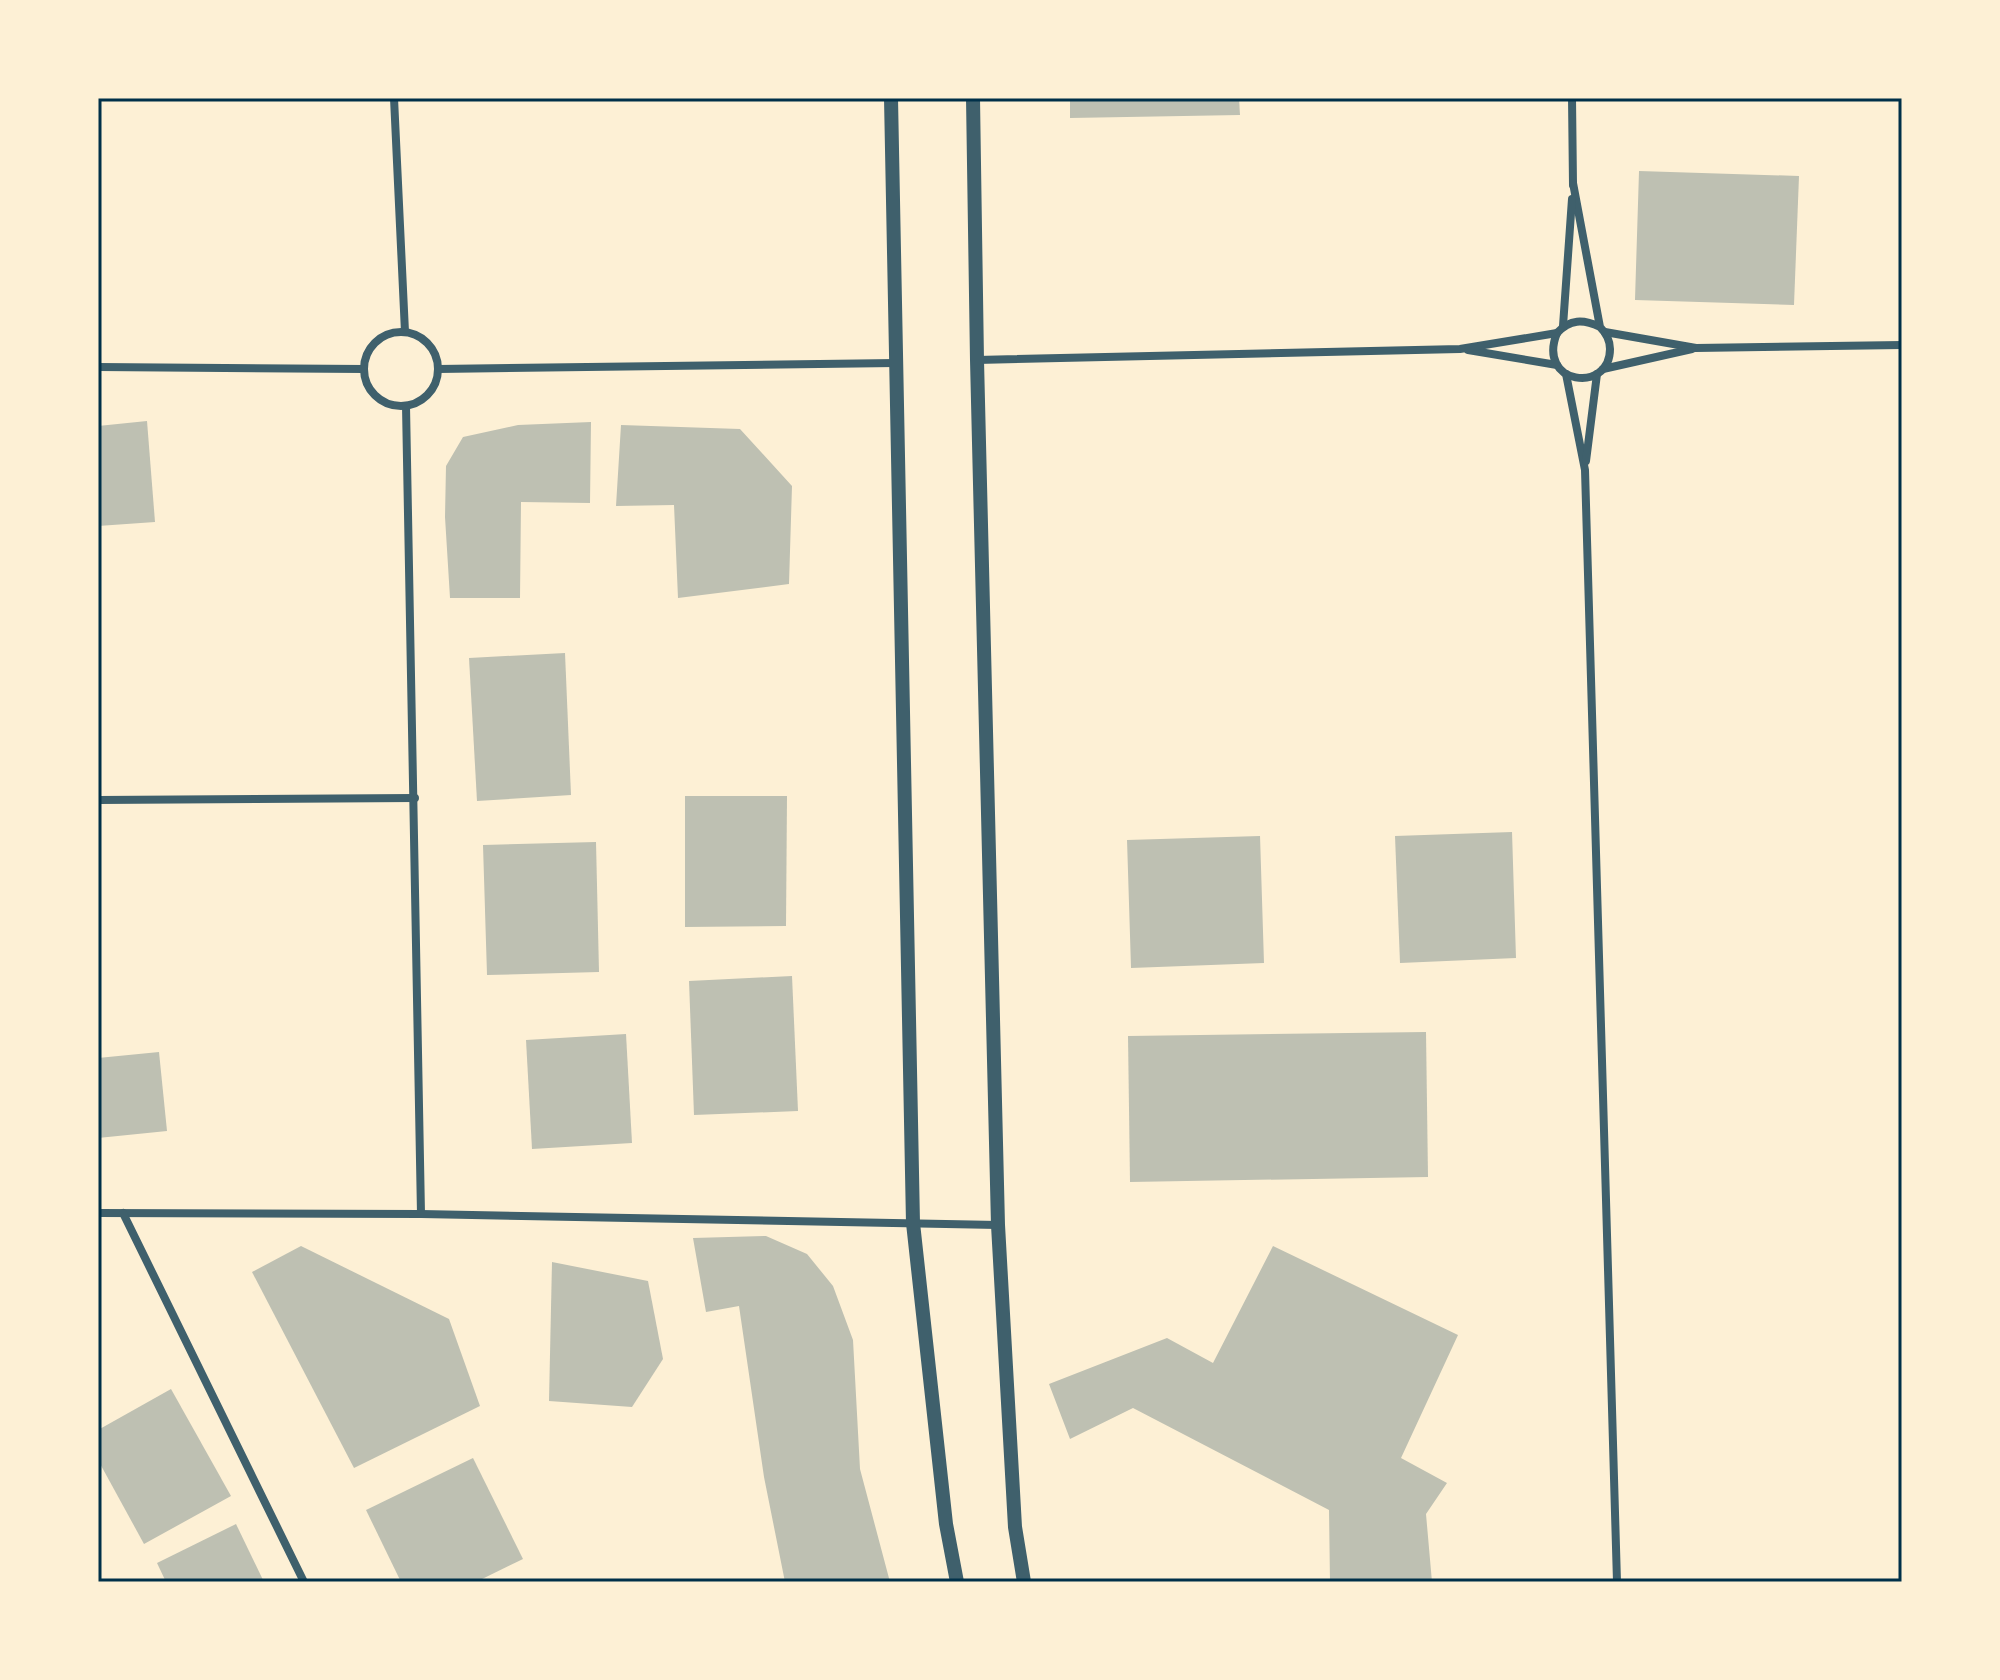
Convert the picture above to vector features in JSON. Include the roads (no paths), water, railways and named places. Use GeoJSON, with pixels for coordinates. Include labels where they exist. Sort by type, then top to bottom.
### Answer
{"type":"FeatureCollection","features":[{"type":"Feature","properties":{"kind":"street"},"geometry":{"type":"LineString","coordinates":[[394,98],[405,332]]}},
{"type":"Feature","properties":{"kind":"street"},"geometry":{"type":"LineString","coordinates":[[891,98],[913,1223],[946,1524],[957,1582]]}},
{"type":"Feature","properties":{"kind":"street"},"geometry":{"type":"LineString","coordinates":[[973,98],[998,1225],[1015,1527],[1024,1582]]}},
{"type":"Feature","properties":{"kind":"street"},"geometry":{"type":"LineString","coordinates":[[1572,98],[1573,183],[1560,330],[1553,355],[1566,374],[1585,470],[1617,1582]]}},
{"type":"Feature","properties":{"kind":"street"},"geometry":{"type":"LineString","coordinates":[[1573,183],[1602,329],[1610,344],[1610,357],[1600,371],[1585,470]]}},
{"type":"Feature","properties":{"kind":"street"},"geometry":{"type":"LineString","coordinates":[[977,360],[1460,349],[1560,330],[1575,321],[1588,321],[1602,329],[1696,348],[1902,345]]}},
{"type":"Feature","properties":{"kind":"street"},"geometry":{"type":"LineString","coordinates":[[405,332],[429,344],[436,356],[438,369],[436,382],[429,394],[406,406],[381,401],[365,381],[364,369],[372,346],[392,333],[405,332]]}},
{"type":"Feature","properties":{"kind":"street"},"geometry":{"type":"LineString","coordinates":[[1566,374],[1587,378],[1600,371],[1696,348]]}},
{"type":"Feature","properties":{"kind":"street"},"geometry":{"type":"LineString","coordinates":[[1460,349],[1557,365]]}},
{"type":"Feature","properties":{"kind":"street"},"geometry":{"type":"LineString","coordinates":[[438,369],[895,363]]}},
{"type":"Feature","properties":{"kind":"street"},"geometry":{"type":"LineString","coordinates":[[98,367],[364,369]]}},
{"type":"Feature","properties":{"kind":"street"},"geometry":{"type":"LineString","coordinates":[[406,406],[421,1214]]}},
{"type":"Feature","properties":{"kind":"street"},"geometry":{"type":"LineString","coordinates":[[98,800],[415,798]]}},
{"type":"Feature","properties":{"kind":"street"},"geometry":{"type":"LineString","coordinates":[[98,1213],[421,1214],[998,1225]]}},
{"type":"Feature","properties":{"kind":"street"},"geometry":{"type":"LineString","coordinates":[[123,1213],[304,1582]]}}]}
